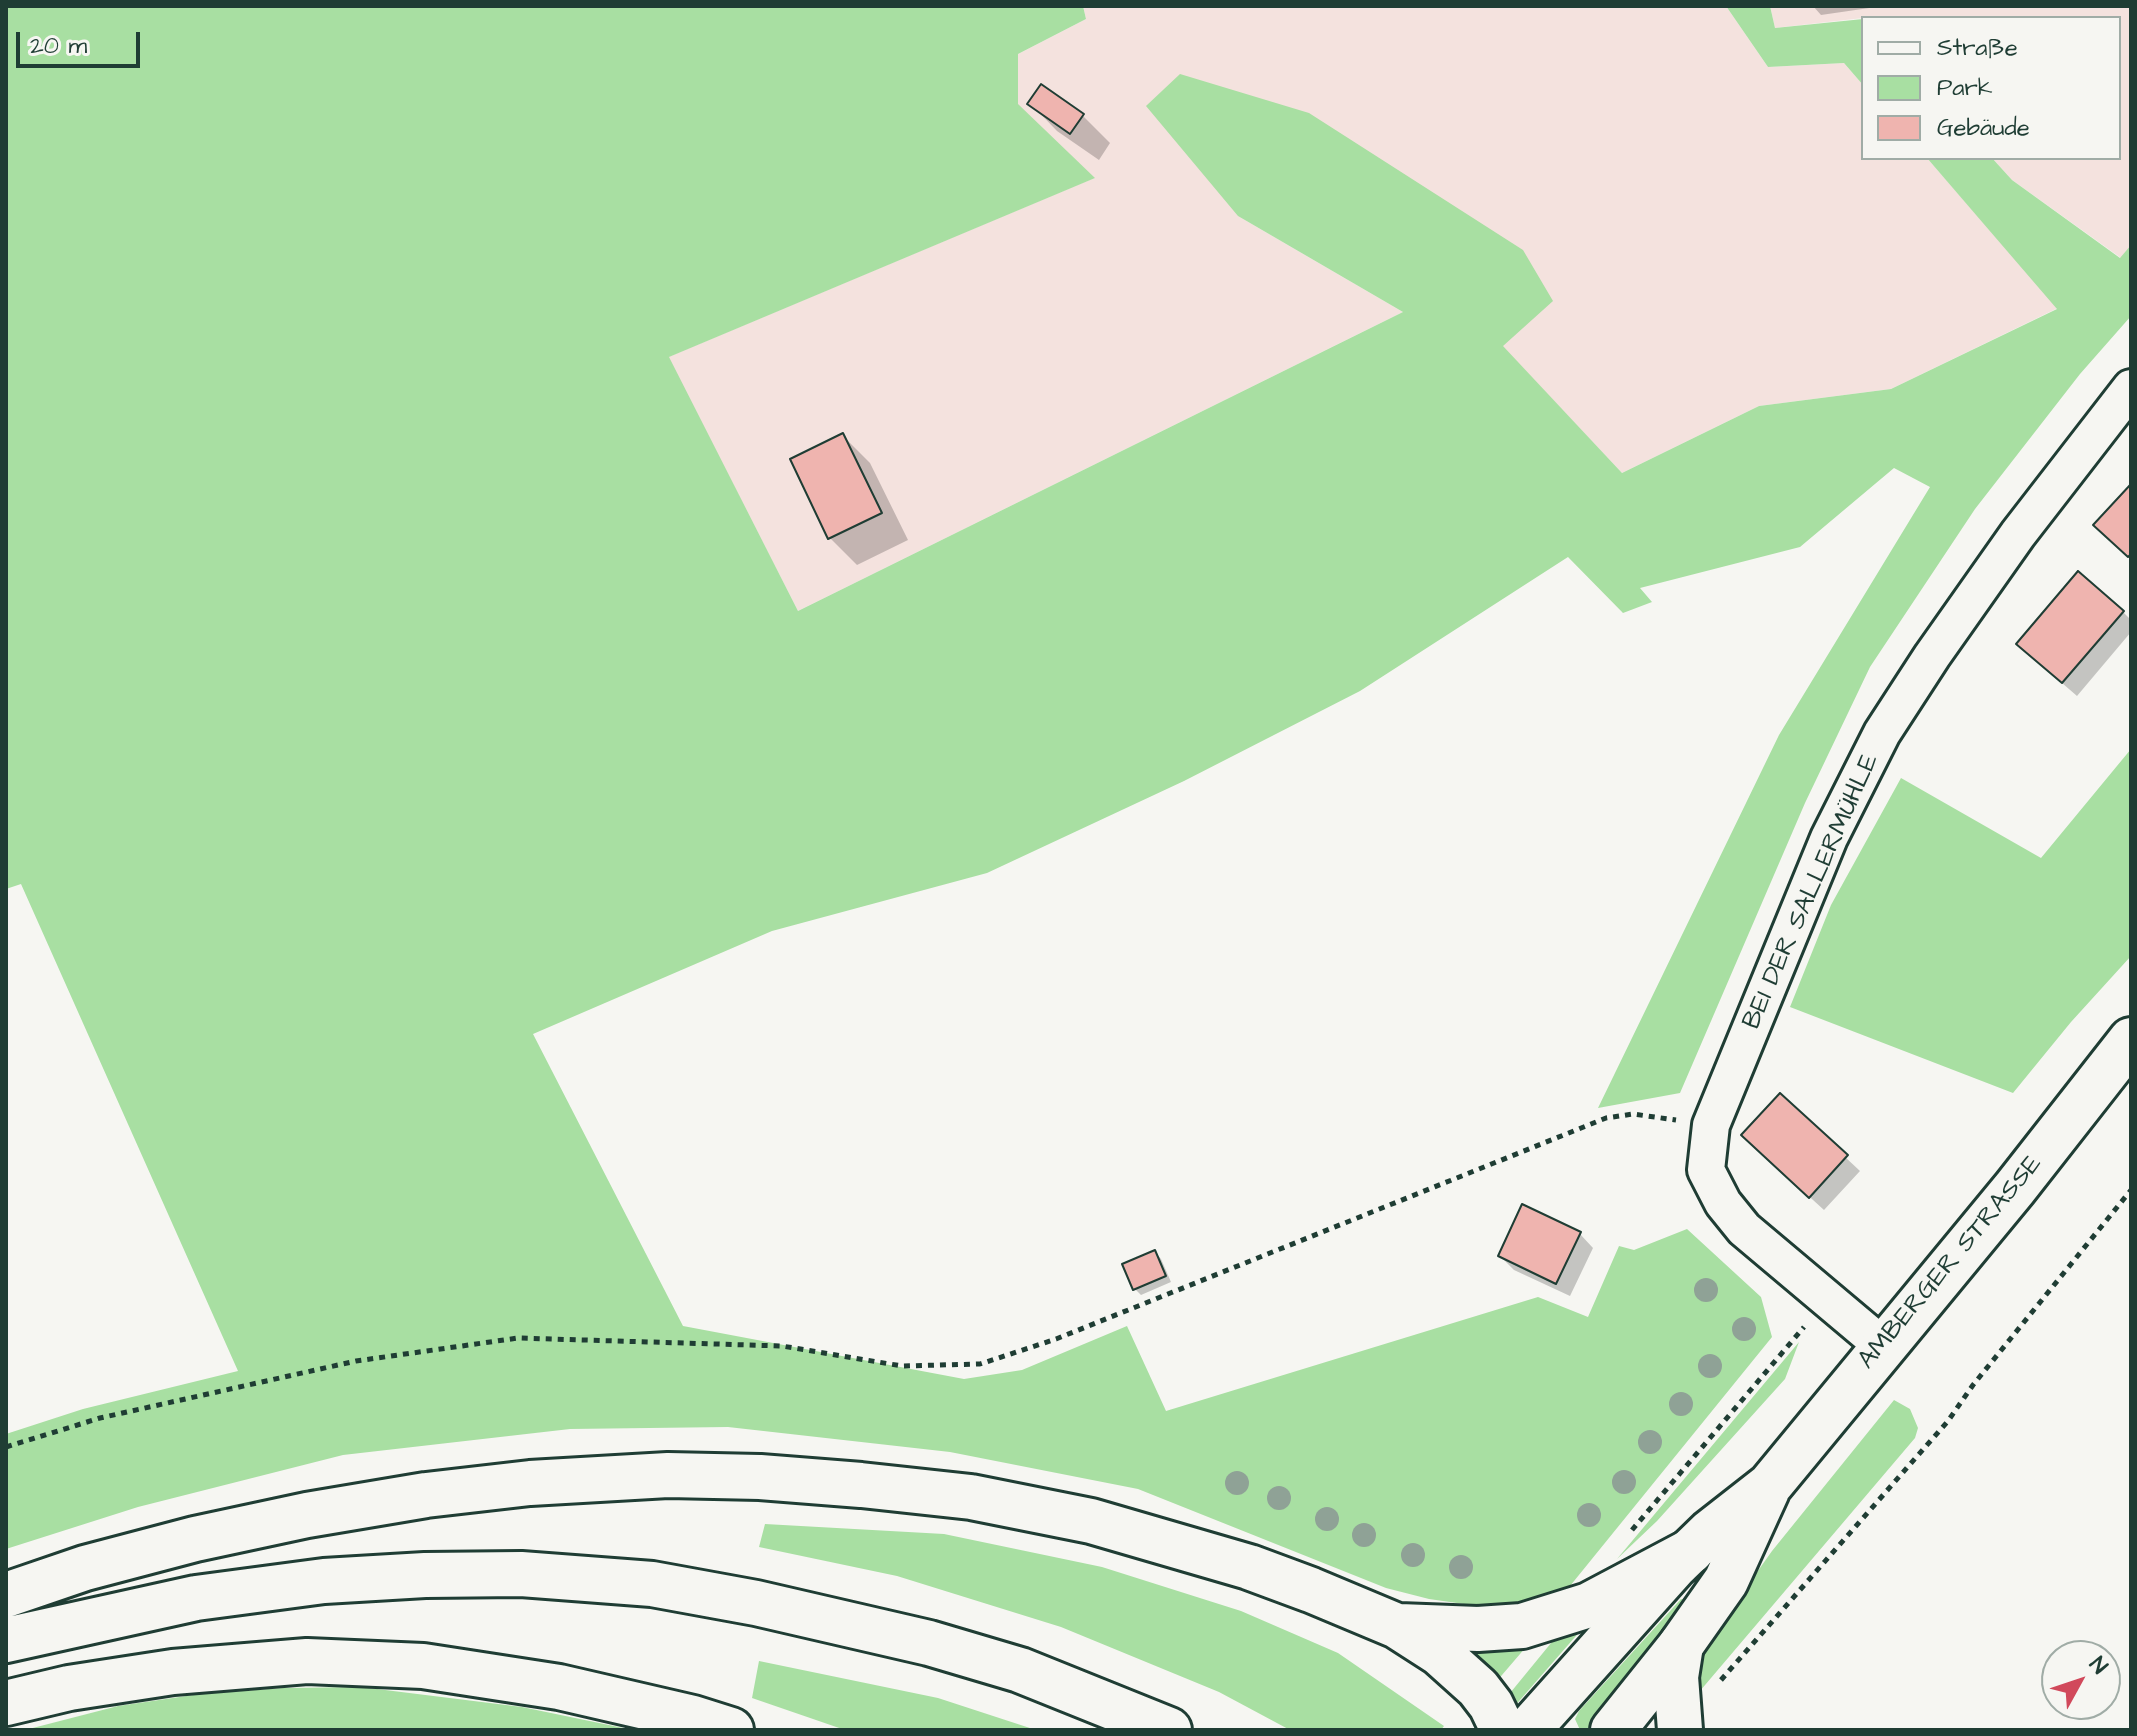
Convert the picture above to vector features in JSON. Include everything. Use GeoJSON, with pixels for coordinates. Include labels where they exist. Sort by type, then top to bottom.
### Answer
{"type":"FeatureCollection","features":[{"type":"Feature","properties":{"kind":"main road","name":"AMBERGER STRASSE"},"geometry":{"type":"LineString","coordinates":[[1528,1730],[1691,1551],[1770,1485],[2015,1188],[2131,1040]]}},
{"type":"Feature","properties":{"kind":"main road"},"geometry":{"type":"LineString","coordinates":[[6,1595],[85,1568],[195,1539],[307,1515],[426,1495],[530,1483],[668,1475],[760,1477],[971,1497],[1091,1521],[1249,1567],[1397,1626],[1439,1653],[1478,1688],[1491,1705],[1503,1730]]}},
{"type":"Feature","properties":{"kind":"main road","name":"AMBERGER STRASSE"},"geometry":{"type":"LineString","coordinates":[[1613,1730],[1681,1645],[1726,1581],[1770,1485]]}},
{"type":"Feature","properties":{"kind":"main road"},"geometry":{"type":"LineString","coordinates":[[1397,1626],[1478,1629],[1522,1626],[1589,1605],[1691,1551]]}},
{"type":"Feature","properties":{"kind":"main road"},"geometry":{"type":"LineString","coordinates":[[6,1640],[196,1598],[324,1581],[425,1575],[521,1574],[652,1584],[771,1606],[929,1643],[1020,1670],[1169,1730]]}},
{"type":"Feature","properties":{"kind":"main road"},"geometry":{"type":"LineString","coordinates":[[1680,1728],[1676,1677],[1681,1645]]}},
{"type":"Feature","properties":{"kind":"main road"},"geometry":{"type":"LineString","coordinates":[[6,1703],[69,1688],[173,1672],[307,1661],[423,1666],[559,1687],[693,1718],[731,1730]]}},
{"type":"Feature","properties":{"kind":"street","name":"BEI DER SALLERMÜHLE"},"geometry":{"type":"LineString","coordinates":[[1883,1346],[1744,1229],[1723,1203],[1706,1170],[1711,1125],[1829,838],[1882,733],[2018,534],[2131,388]]}},
{"type":"Feature","properties":{"kind":"path"},"geometry":{"type":"LineString","coordinates":[[6,1447],[100,1418],[341,1364],[518,1338],[782,1346],[902,1366],[980,1364],[1056,1339],[1606,1118],[1633,1114],[1711,1125]]}},
{"type":"Feature","properties":{"kind":"path"},"geometry":{"type":"LineString","coordinates":[[1680,1728],[1948,1421],[1973,1385],[2131,1190]]}},
{"type":"Feature","properties":{"kind":"path"},"geometry":{"type":"LineString","coordinates":[[1630,1533],[1828,1299]]}},
{"type":"Feature","properties":{"kind":"shaded area"},"geometry":{"type":"Polygon","coordinates":[[[1083,6],[1726,6],[1768,67],[1844,63],[1861,83],[1861,160],[1929,160],[2058,308],[1891,389],[1759,406],[1622,473],[1502,346],[1238,216],[1403,312],[798,611],[668,357],[1094,178],[1018,105],[1018,54],[1086,19],[1083,6]]]}},
{"type":"Feature","properties":{"kind":"shaded area"},"geometry":{"type":"Polygon","coordinates":[[[1770,6],[2131,6],[2131,245],[2121,258],[2012,180],[1994,160],[2121,160],[2121,16],[1861,16],[1775,28],[1770,6]]]}},
{"type":"Feature","properties":{"kind":"green space"},"geometry":{"type":"Polygon","coordinates":[[[6,6],[1083,6],[1086,19],[1018,54],[1018,104],[1095,178],[669,357],[798,611],[1403,312],[1238,216],[1146,106],[1180,74],[1309,113],[1523,250],[1553,301],[1503,346],[1622,473],[1759,406],[1891,389],[2057,309],[1929,160],[1994,160],[2012,180],[2120,258],[2131,245],[2131,316],[2080,374],[1975,509],[1870,667],[1805,803],[1680,1093],[1598,1108],[1779,735],[1930,487],[1894,468],[1800,547],[1640,588],[1652,602],[1623,613],[1568,557],[1360,691],[1184,781],[987,873],[772,931],[533,1034],[683,1326],[964,1379],[1022,1370],[1127,1326],[1166,1411],[1538,1297],[1588,1317],[1619,1246],[1634,1250],[1687,1229],[1761,1297],[1772,1337],[1570,1586],[1536,1601],[1485,1607],[1429,1599],[1386,1588],[1138,1489],[950,1452],[728,1427],[570,1429],[343,1455],[138,1507],[6,1549],[6,1434],[83,1409],[238,1371],[21,884],[6,889],[6,6]]]}},
{"type":"Feature","properties":{"kind":"green space"},"geometry":{"type":"Polygon","coordinates":[[[1726,6],[1770,6],[1775,28],[1861,19],[1861,83],[1844,63],[1768,67],[1726,6]]]}},
{"type":"Feature","properties":{"kind":"green space"},"geometry":{"type":"Polygon","coordinates":[[[2131,749],[2131,956],[2013,1093],[1790,1007],[1831,905],[1901,778],[2041,858],[2131,749]]]}},
{"type":"Feature","properties":{"kind":"green space"},"geometry":{"type":"Polygon","coordinates":[[[1799,1342],[1785,1379],[1657,1521],[1617,1559],[1799,1342]]]}},
{"type":"Feature","properties":{"kind":"green space"},"geometry":{"type":"Polygon","coordinates":[[[1894,1400],[1910,1409],[1918,1428],[1915,1438],[1694,1698],[1699,1665],[1711,1637],[1772,1551],[1894,1400]]]}},
{"type":"Feature","properties":{"kind":"green space"},"geometry":{"type":"Polygon","coordinates":[[[765,1524],[944,1534],[1102,1567],[1241,1611],[1338,1653],[1444,1726],[1441,1730],[1290,1730],[1219,1692],[1061,1627],[897,1576],[759,1547],[765,1524]]]}},
{"type":"Feature","properties":{"kind":"green space"},"geometry":{"type":"Polygon","coordinates":[[[1681,1599],[1687,1601],[1596,1730],[1580,1730],[1575,1719],[1579,1711],[1681,1599]]]}},
{"type":"Feature","properties":{"kind":"green space"},"geometry":{"type":"Polygon","coordinates":[[[1589,1621],[1513,1708],[1506,1698],[1565,1626],[1589,1621]]]}},
{"type":"Feature","properties":{"kind":"green space"},"geometry":{"type":"Polygon","coordinates":[[[1538,1633],[1496,1682],[1453,1641],[1538,1633]]]}},
{"type":"Feature","properties":{"kind":"green space"},"geometry":{"type":"Polygon","coordinates":[[[759,1661],[938,1698],[1036,1730],[845,1730],[752,1698],[759,1661]]]}},
{"type":"Feature","properties":{"kind":"green space"},"geometry":{"type":"Polygon","coordinates":[[[361,1687],[522,1707],[633,1730],[25,1730],[118,1706],[200,1694],[361,1687]]]}},
{"type":"Feature","properties":{"kind":"building"},"geometry":{"type":"Polygon","coordinates":[[[1041,84],[1084,114],[1070,134],[1027,104],[1041,84]]]}},
{"type":"Feature","properties":{"kind":"building"},"geometry":{"type":"Polygon","coordinates":[[[843,433],[882,513],[828,539],[790,459],[843,433]]]}},
{"type":"Feature","properties":{"kind":"building"},"geometry":{"type":"Polygon","coordinates":[[[2131,484],[2131,554],[2128,557],[2093,525],[2131,484]]]}},
{"type":"Feature","properties":{"kind":"building"},"geometry":{"type":"Polygon","coordinates":[[[2078,571],[2124,611],[2062,683],[2016,644],[2078,571]]]}},
{"type":"Feature","properties":{"kind":"building"},"geometry":{"type":"Polygon","coordinates":[[[1780,1093],[1848,1155],[1809,1198],[1741,1135],[1780,1093]]]}},
{"type":"Feature","properties":{"kind":"building"},"geometry":{"type":"Polygon","coordinates":[[[1522,1204],[1581,1232],[1556,1284],[1498,1256],[1522,1204]]]}},
{"type":"Feature","properties":{"kind":"building"},"geometry":{"type":"Polygon","coordinates":[[[1155,1250],[1166,1276],[1133,1290],[1122,1264],[1155,1250]]]}}]}
